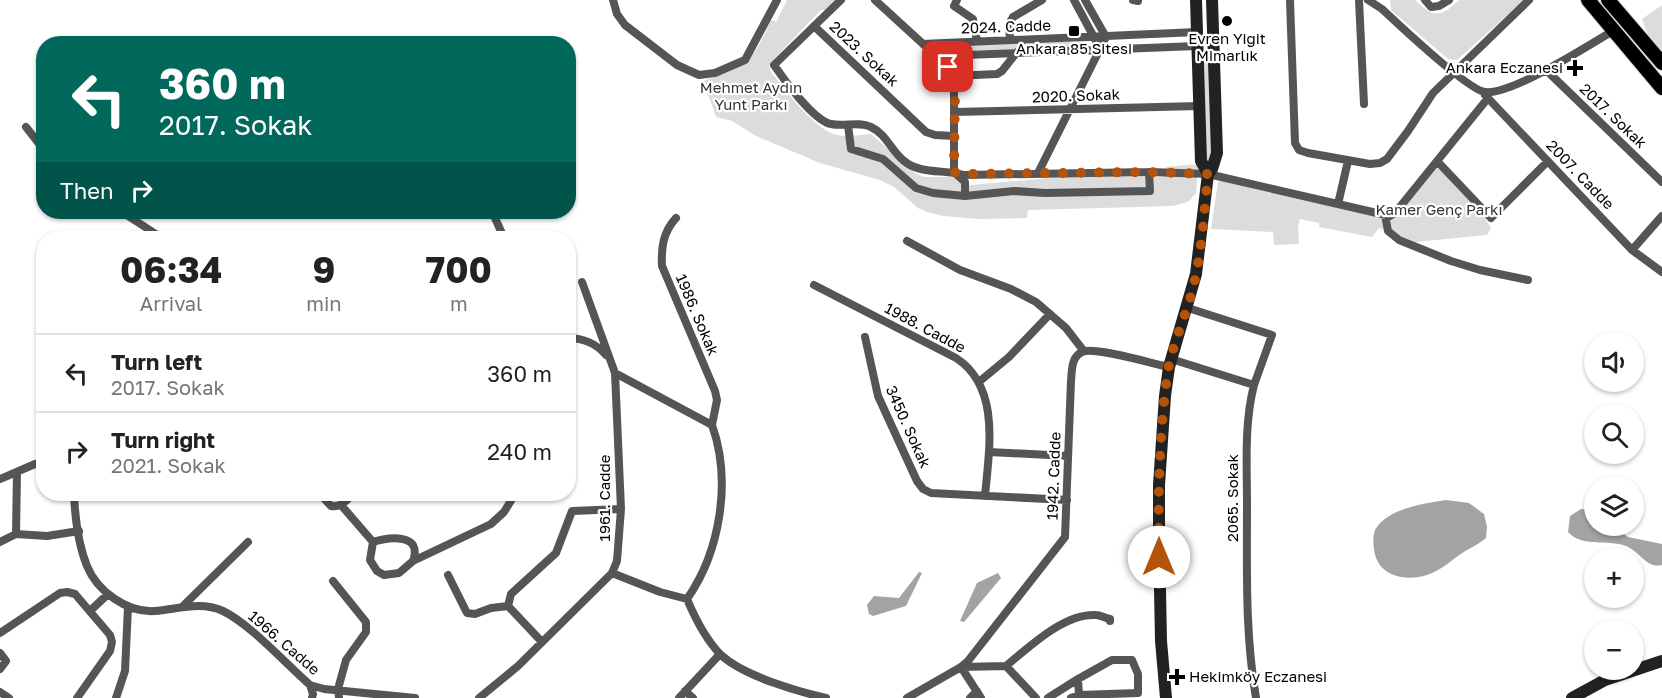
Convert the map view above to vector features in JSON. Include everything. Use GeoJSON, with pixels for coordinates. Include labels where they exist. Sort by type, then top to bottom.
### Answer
{"type":"FeatureCollection","features":[{"type":"Feature","properties":{"kind":"main road"},"geometry":{"type":"LineString","coordinates":[[1196,0],[1201,161],[1208,174]]}},
{"type":"Feature","properties":{"kind":"main road"},"geometry":{"type":"LineString","coordinates":[[1166,698],[1161,640],[1160,468],[1170,363],[1188,308],[1198,266],[1208,174],[1214,163],[1218,140],[1212,0]]}},
{"type":"Feature","properties":{"kind":"main road"},"geometry":{"type":"LineString","coordinates":[[1588,0],[1662,88]]}},
{"type":"Feature","properties":{"kind":"main road"},"geometry":{"type":"LineString","coordinates":[[1608,0],[1662,63]]}},
{"type":"Feature","properties":{"kind":"main road"},"geometry":{"type":"LineString","coordinates":[[1197,32],[1212,31]]}},
{"type":"Feature","properties":{"kind":"main road"},"geometry":{"type":"LineString","coordinates":[[1197,46],[1213,45]]}},
{"type":"Feature","properties":{"kind":"main road"},"geometry":{"type":"LineString","coordinates":[[1572,698],[1605,680],[1662,661]]}},
{"type":"Feature","properties":{"kind":"street"},"geometry":{"type":"LineString","coordinates":[[613,0],[617,14],[625,25],[677,65],[699,75],[715,73],[745,60],[777,0]]}},
{"type":"Feature","properties":{"kind":"street"},"geometry":{"type":"LineString","coordinates":[[841,0],[774,65],[796,95],[827,124],[861,124],[872,128],[881,134],[903,161],[916,169],[964,174],[1149,172],[1208,174],[1390,216],[1395,213],[1437,161],[1485,95],[1546,70],[1613,31]]}},
{"type":"Feature","properties":{"kind":"street"},"geometry":{"type":"LineString","coordinates":[[957,0],[954,6],[973,19],[977,41]]}},
{"type":"Feature","properties":{"kind":"street"},"geometry":{"type":"LineString","coordinates":[[1010,40],[1009,24],[1013,17],[1042,0]]}},
{"type":"Feature","properties":{"kind":"street"},"geometry":{"type":"LineString","coordinates":[[1074,0],[1099,50]]}},
{"type":"Feature","properties":{"kind":"street"},"geometry":{"type":"LineString","coordinates":[[1038,173],[1106,37],[1085,0]]}},
{"type":"Feature","properties":{"kind":"street"},"geometry":{"type":"LineString","coordinates":[[1290,0],[1295,143],[1299,150],[1308,153],[1370,164],[1380,163],[1387,159],[1433,93],[1529,0]]}},
{"type":"Feature","properties":{"kind":"street"},"geometry":{"type":"LineString","coordinates":[[1359,0],[1364,104]]}},
{"type":"Feature","properties":{"kind":"street"},"geometry":{"type":"LineString","coordinates":[[1368,0],[1382,9]]}},
{"type":"Feature","properties":{"kind":"street"},"geometry":{"type":"LineString","coordinates":[[1377,0],[1382,9]]}},
{"type":"Feature","properties":{"kind":"street"},"geometry":{"type":"LineString","coordinates":[[1425,0],[1431,7],[1439,6],[1449,0]]}},
{"type":"Feature","properties":{"kind":"street"},"geometry":{"type":"LineString","coordinates":[[881,1],[952,72],[954,172],[965,182],[965,196]]}},
{"type":"Feature","properties":{"kind":"street","name":"2007. Cadde"},"geometry":{"type":"LineString","coordinates":[[1382,9],[1465,82],[1485,95],[1632,250],[1662,272]]}},
{"type":"Feature","properties":{"kind":"street","name":"2023. Sokak"},"geometry":{"type":"LineString","coordinates":[[814,26],[926,132],[954,136]]}},
{"type":"Feature","properties":{"kind":"street","name":"2024. Cadde"},"geometry":{"type":"LineString","coordinates":[[923,44],[1197,32]]}},
{"type":"Feature","properties":{"kind":"street"},"geometry":{"type":"LineString","coordinates":[[944,65],[954,55],[953,42]]}},
{"type":"Feature","properties":{"kind":"street","name":"2024. Cadde"},"geometry":{"type":"LineString","coordinates":[[934,54],[939,56],[1197,46]]}},
{"type":"Feature","properties":{"kind":"street"},"geometry":{"type":"LineString","coordinates":[[953,76],[997,74],[1017,52]]}},
{"type":"Feature","properties":{"kind":"street","name":"2017. Sokak"},"geometry":{"type":"LineString","coordinates":[[1546,70],[1662,182]]}},
{"type":"Feature","properties":{"kind":"street","name":"2020. Sokak"},"geometry":{"type":"LineString","coordinates":[[954,112],[1199,106]]}},
{"type":"Feature","properties":{"kind":"street"},"geometry":{"type":"LineString","coordinates":[[848,125],[850,149],[883,159],[916,188],[933,193],[965,196],[1014,191],[1045,193],[1150,191],[1149,172]]}},
{"type":"Feature","properties":{"kind":"street"},"geometry":{"type":"LineString","coordinates":[[26,127],[36,140]]}},
{"type":"Feature","properties":{"kind":"street"},"geometry":{"type":"LineString","coordinates":[[1338,204],[1348,161]]}},
{"type":"Feature","properties":{"kind":"street"},"geometry":{"type":"LineString","coordinates":[[1437,161],[1491,218],[1548,161]]}},
{"type":"Feature","properties":{"kind":"street"},"geometry":{"type":"LineString","coordinates":[[1385,215],[1389,231],[1398,240],[1480,270],[1528,280]]}},
{"type":"Feature","properties":{"kind":"street"},"geometry":{"type":"LineString","coordinates":[[1632,250],[1662,216]]}},
{"type":"Feature","properties":{"kind":"street","name":"1986. Sokak"},"geometry":{"type":"LineString","coordinates":[[676,218],[667,228],[663,244],[662,266],[715,392],[717,400],[712,425]]}},
{"type":"Feature","properties":{"kind":"street"},"geometry":{"type":"LineString","coordinates":[[133,219],[151,231]]}},
{"type":"Feature","properties":{"kind":"street"},"geometry":{"type":"LineString","coordinates":[[908,241],[960,270],[1011,289],[1036,302],[1066,328],[1083,350],[1170,363],[1254,385]]}},
{"type":"Feature","properties":{"kind":"street","name":"1961. Cadde"},"geometry":{"type":"LineString","coordinates":[[582,282],[615,373],[621,509],[616,561],[612,573]]}},
{"type":"Feature","properties":{"kind":"street","name":"1988. Cadde"},"geometry":{"type":"LineString","coordinates":[[814,285],[956,358],[980,381]]}},
{"type":"Feature","properties":{"kind":"street","name":"2065. Sokak"},"geometry":{"type":"LineString","coordinates":[[1188,308],[1272,335],[1254,385],[1247,429],[1248,633],[1257,698]]}},
{"type":"Feature","properties":{"kind":"street"},"geometry":{"type":"LineString","coordinates":[[985,496],[989,452],[987,407],[980,381],[1009,357],[1050,314]]}},
{"type":"Feature","properties":{"kind":"street","name":"3450. Sokak"},"geometry":{"type":"LineString","coordinates":[[865,337],[878,396],[920,486],[931,493],[1067,500]]}},
{"type":"Feature","properties":{"kind":"street"},"geometry":{"type":"LineString","coordinates":[[576,340],[589,342],[602,349],[610,360]]}},
{"type":"Feature","properties":{"kind":"street","name":"1942. Cadde"},"geometry":{"type":"LineString","coordinates":[[907,698],[961,667],[973,655],[1065,537],[1072,366],[1076,356],[1083,350]]}},
{"type":"Feature","properties":{"kind":"street"},"geometry":{"type":"LineString","coordinates":[[615,373],[712,425],[718,441],[721,469],[718,521],[702,576],[687,599]]}},
{"type":"Feature","properties":{"kind":"street"},"geometry":{"type":"LineString","coordinates":[[989,452],[1068,456]]}},
{"type":"Feature","properties":{"kind":"street"},"geometry":{"type":"LineString","coordinates":[[0,479],[36,464]]}},
{"type":"Feature","properties":{"kind":"street"},"geometry":{"type":"LineString","coordinates":[[16,534],[17,472]]}},
{"type":"Feature","properties":{"kind":"street","name":"1966. Cadde"},"geometry":{"type":"LineString","coordinates":[[75,501],[87,567],[108,594],[128,607],[153,611],[183,606],[205,606],[222,611],[242,623],[310,685],[339,694],[414,698]]}},
{"type":"Feature","properties":{"kind":"street"},"geometry":{"type":"LineString","coordinates":[[326,501],[331,506],[338,506],[344,501]]}},
{"type":"Feature","properties":{"kind":"street"},"geometry":{"type":"LineString","coordinates":[[373,542],[370,560],[377,571],[384,575],[399,573],[413,561],[491,524],[504,512],[511,501]]}},
{"type":"Feature","properties":{"kind":"street"},"geometry":{"type":"LineString","coordinates":[[338,506],[373,542]]}},
{"type":"Feature","properties":{"kind":"street"},"geometry":{"type":"LineString","coordinates":[[508,606],[511,594],[556,553],[572,511],[621,509]]}},
{"type":"Feature","properties":{"kind":"street"},"geometry":{"type":"LineString","coordinates":[[0,542],[16,534],[47,536],[79,531]]}},
{"type":"Feature","properties":{"kind":"street"},"geometry":{"type":"LineString","coordinates":[[373,542],[398,537],[407,540],[416,554],[413,561]]}},
{"type":"Feature","properties":{"kind":"street"},"geometry":{"type":"LineString","coordinates":[[183,606],[248,542]]}},
{"type":"Feature","properties":{"kind":"street"},"geometry":{"type":"LineString","coordinates":[[479,698],[518,666],[612,573],[660,592],[687,599],[705,633],[720,654],[735,665],[794,694],[825,698]]}},
{"type":"Feature","properties":{"kind":"street"},"geometry":{"type":"LineString","coordinates":[[448,575],[467,613],[475,614],[491,608],[508,606]]}},
{"type":"Feature","properties":{"kind":"street"},"geometry":{"type":"LineString","coordinates":[[333,581],[366,622],[366,632],[346,660],[339,694]]}},
{"type":"Feature","properties":{"kind":"street"},"geometry":{"type":"LineString","coordinates":[[0,633],[60,593],[67,591],[75,594],[110,635],[112,642],[110,651],[77,698]]}},
{"type":"Feature","properties":{"kind":"street"},"geometry":{"type":"LineString","coordinates":[[90,611],[108,594]]}},
{"type":"Feature","properties":{"kind":"street"},"geometry":{"type":"LineString","coordinates":[[508,606],[542,642]]}},
{"type":"Feature","properties":{"kind":"street"},"geometry":{"type":"LineString","coordinates":[[116,698],[125,671],[128,607]]}},
{"type":"Feature","properties":{"kind":"street"},"geometry":{"type":"LineString","coordinates":[[961,667],[1006,666],[1032,644],[1076,618],[1096,615],[1110,619],[1110,621]]}},
{"type":"Feature","properties":{"kind":"street"},"geometry":{"type":"LineString","coordinates":[[0,653],[6,661],[0,669]]}},
{"type":"Feature","properties":{"kind":"street"},"geometry":{"type":"LineString","coordinates":[[693,698],[682,694],[720,654]]}},
{"type":"Feature","properties":{"kind":"street"},"geometry":{"type":"LineString","coordinates":[[1048,698],[1078,679],[1112,660],[1132,660],[1138,674],[1138,693],[1075,696],[1078,679]]}},
{"type":"Feature","properties":{"kind":"street"},"geometry":{"type":"LineString","coordinates":[[1006,666],[1036,698]]}},
{"type":"Feature","properties":{"kind":"street"},"geometry":{"type":"LineString","coordinates":[[961,667],[979,694],[970,698]]}},
{"type":"Feature","properties":{"kind":"street"},"geometry":{"type":"LineString","coordinates":[[310,685],[312,698]]}},
{"type":"Feature","properties":{"kind":"street"},"geometry":{"type":"LineString","coordinates":[[0,692],[9,698]]}},
{"type":"Feature","properties":{"kind":"green space","name":"Mehmet Aydın Yunt Parkı"},"geometry":{"type":"Polygon","coordinates":[[[787,0],[835,0],[826,10],[821,10],[769,66],[771,72],[801,108],[828,132],[849,136],[871,134],[915,173],[924,177],[954,177],[964,185],[1073,176],[1163,177],[1166,167],[1198,164],[1196,193],[1188,202],[1173,206],[1028,210],[1027,218],[980,219],[943,216],[918,208],[894,187],[880,180],[820,163],[756,136],[732,121],[716,117],[702,84],[705,80],[730,71],[747,60],[759,45],[771,20],[776,22],[787,0]]]}},
{"type":"Feature","properties":{"kind":"green space"},"geometry":{"type":"Polygon","coordinates":[[[1390,0],[1415,0],[1427,10],[1437,14],[1447,10],[1459,0],[1524,0],[1457,60],[1448,59],[1391,10],[1390,0]]]}},
{"type":"Feature","properties":{"kind":"green space"},"geometry":{"type":"Polygon","coordinates":[[[1662,5],[1662,51],[1647,34],[1642,19],[1662,5]]]}},
{"type":"Feature","properties":{"kind":"green space"},"geometry":{"type":"Polygon","coordinates":[[[1084,41],[1087,43],[1085,46],[960,51],[958,46],[1084,41]]]}},
{"type":"Feature","properties":{"kind":"green space"},"geometry":{"type":"Polygon","coordinates":[[[1208,49],[1214,135],[1211,166],[1206,162],[1203,51],[1208,49]]]}},
{"type":"Feature","properties":{"kind":"green space","name":"Kamer Genç Parkı"},"geometry":{"type":"Polygon","coordinates":[[[1437,167],[1482,214],[1491,228],[1487,235],[1416,242],[1379,228],[1372,237],[1319,227],[1319,223],[1300,219],[1299,244],[1274,245],[1273,232],[1211,229],[1218,182],[1221,181],[1393,220],[1437,167]]]}},
{"type":"Feature","properties":{"kind":"shaded area"},"geometry":{"type":"Polygon","coordinates":[[[1446,500],[1469,503],[1484,514],[1487,527],[1486,538],[1427,575],[1409,578],[1386,571],[1376,558],[1373,540],[1374,532],[1380,523],[1407,508],[1446,500]]]}},
{"type":"Feature","properties":{"kind":"shaded area"},"geometry":{"type":"Polygon","coordinates":[[[1584,509],[1584,536],[1627,536],[1662,544],[1662,565],[1657,566],[1644,559],[1644,548],[1588,542],[1574,537],[1568,532],[1570,516],[1584,509]]]}},
{"type":"Feature","properties":{"kind":"shaded area"},"geometry":{"type":"Polygon","coordinates":[[[919,572],[922,573],[906,606],[873,616],[869,614],[867,605],[874,596],[899,598],[919,572]]]}},
{"type":"Feature","properties":{"kind":"shaded area"},"geometry":{"type":"Polygon","coordinates":[[[998,573],[1001,578],[964,622],[960,621],[977,583],[998,573]]]}},
{"type":"Feature","properties":{"kind":"place","name":"Evren Yiğit Mimarlık"},"geometry":{"type":"Point","coordinates":[1227,21]}},
{"type":"Feature","properties":{"kind":"place","name":"Ankara 85 Sitesi"},"geometry":{"type":"Point","coordinates":[1074,31]}},
{"type":"Feature","properties":{"kind":"place","name":"Ankara Eczanesi"},"geometry":{"type":"Point","coordinates":[1575,68]}},
{"type":"Feature","properties":{"kind":"place","name":"Hekimköy Eczanesi"},"geometry":{"type":"Point","coordinates":[1177,677]}},
{"type":"Feature","properties":{"kind":"route"},"geometry":{"type":"LineString","coordinates":[[948,67],[952,72],[955,86],[954,172],[964,174],[1149,172],[1208,174],[1196,274],[1188,308],[1171,359],[1167,382],[1159,485],[1159,557]]}}]}
